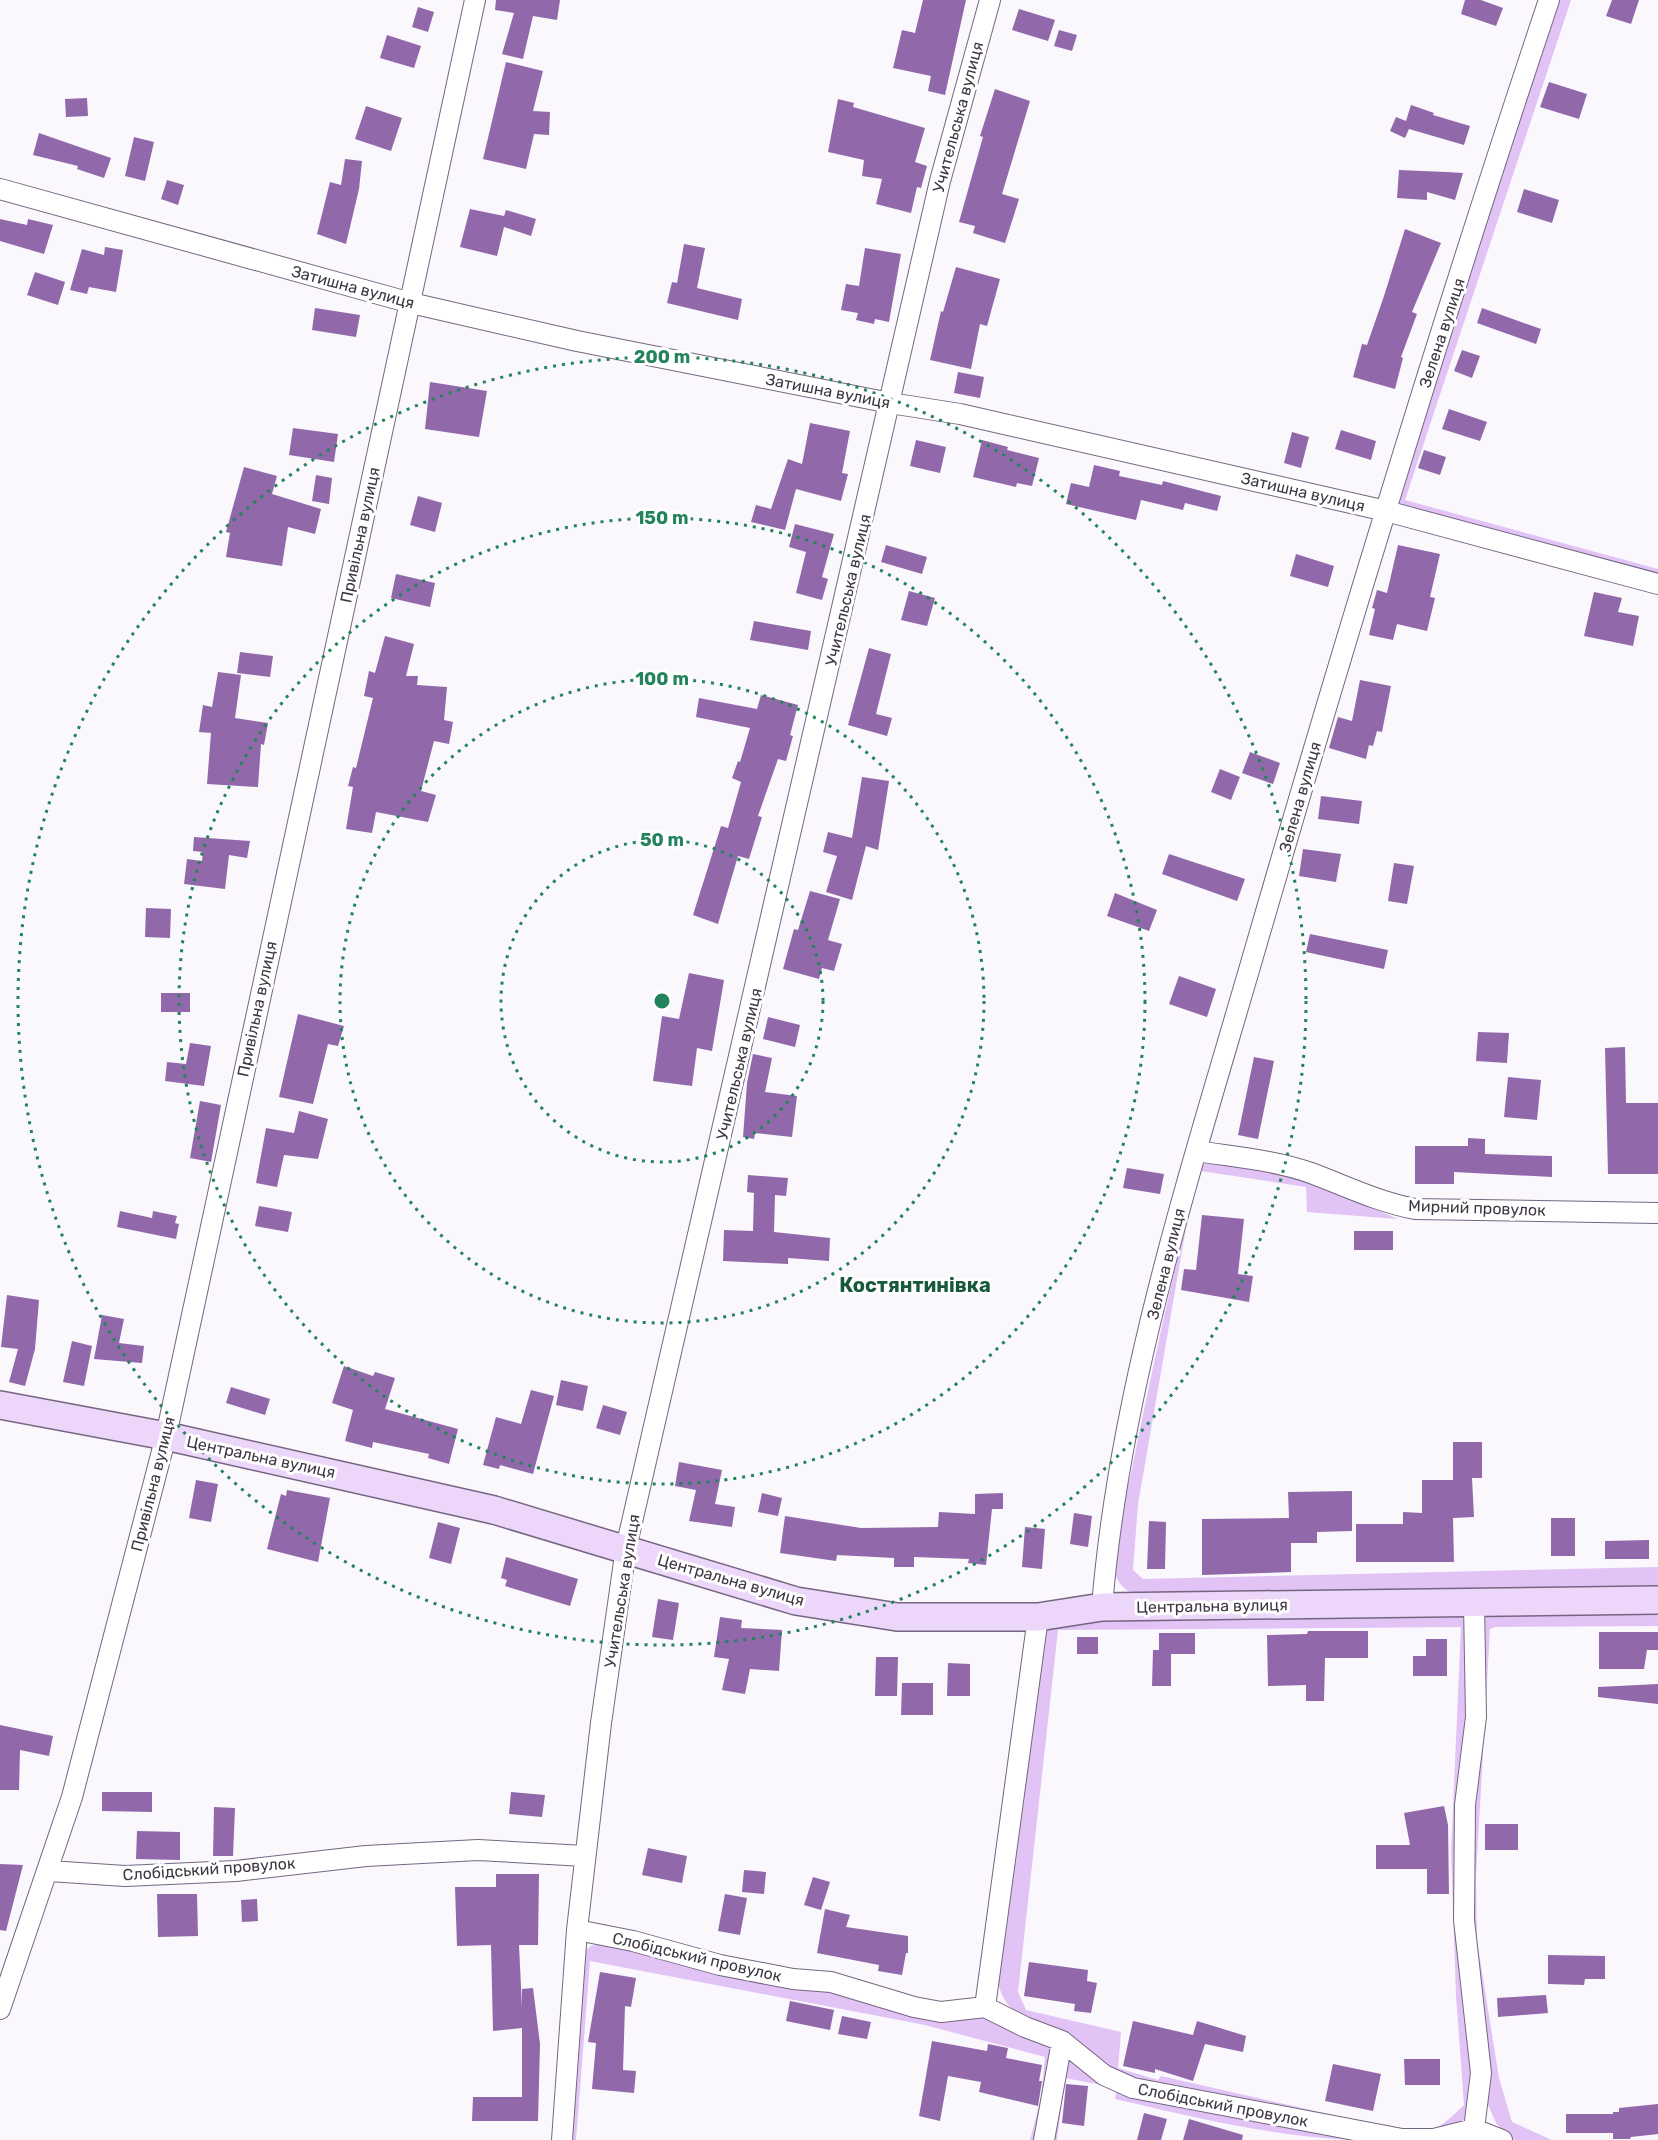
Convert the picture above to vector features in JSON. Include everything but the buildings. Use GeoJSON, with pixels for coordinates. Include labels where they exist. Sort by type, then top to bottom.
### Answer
{"type":"FeatureCollection","features":[{"type":"Feature","properties":{"kind":"street","name":"Привільна вулиця"},"geometry":{"type":"LineString","coordinates":[[0,2009],[49,1871],[72,1797],[166,1436],[475,0]]}},
{"type":"Feature","properties":{"kind":"street","name":"Учительська вулиця"},"geometry":{"type":"LineString","coordinates":[[562,2140],[577,1930],[585,1856],[626,1548],[940,181],[990,0]]}},
{"type":"Feature","properties":{"kind":"street","name":"Зелена вулиця"},"geometry":{"type":"LineString","coordinates":[[1102,1607],[1108,1532],[1150,1324],[1197,1151],[1352,617],[1549,0]]}},
{"type":"Feature","properties":{"kind":"street","name":"Затишна вулиця"},"geometry":{"type":"LineString","coordinates":[[0,189],[411,303],[577,341],[890,403],[960,414],[1386,511],[1658,584]]}},
{"type":"Feature","properties":{"kind":"street","name":"Мирний провулок"},"geometry":{"type":"LineString","coordinates":[[1197,1151],[1276,1163],[1310,1173],[1385,1203],[1416,1209],[1658,1213]]}},
{"type":"Feature","properties":{"kind":"street","name":"Центральна вулиця"},"geometry":{"type":"LineString","coordinates":[[0,1405],[166,1436],[494,1510],[796,1601],[897,1617],[1038,1617],[1102,1607],[1658,1600]]}},
{"type":"Feature","properties":{"kind":"street"},"geometry":{"type":"LineString","coordinates":[[1474,1603],[1476,1718],[1465,1805],[1464,1920],[1481,2073],[1474,2129],[1502,2140]]}},
{"type":"Feature","properties":{"kind":"street"},"geometry":{"type":"LineString","coordinates":[[986,2007],[1038,1617]]}},
{"type":"Feature","properties":{"kind":"street","name":"Слобідський провулок"},"geometry":{"type":"LineString","coordinates":[[49,1871],[125,1876],[225,1872],[366,1856],[478,1850],[585,1856]]}},
{"type":"Feature","properties":{"kind":"street","name":"Слобідський провулок"},"geometry":{"type":"LineString","coordinates":[[577,1930],[633,1941],[720,1965],[793,1980],[831,1982],[914,2007],[941,2012],[986,2007],[1024,2027],[1062,2041],[1104,2075],[1133,2088],[1402,2139],[1434,2139],[1474,2129]]}},
{"type":"Feature","properties":{"kind":"street"},"geometry":{"type":"LineString","coordinates":[[1044,2140],[1062,2041]]}},
{"type":"Feature","properties":{"kind":"shaded area"},"geometry":{"type":"Polygon","coordinates":[[[1557,0],[1571,0],[1405,500],[1658,569],[1658,577],[1395,505],[1557,0]]]}},
{"type":"Feature","properties":{"kind":"shaded area"},"geometry":{"type":"Polygon","coordinates":[[[1212,1160],[1285,1172],[1398,1219],[1307,1212],[1306,1187],[1201,1171],[1187,1222],[1138,1504],[1133,1570],[1143,1579],[1658,1567],[1658,1591],[1138,1597],[1122,1586],[1117,1580],[1114,1565],[1118,1525],[1199,1167],[1212,1160]]]}},
{"type":"Feature","properties":{"kind":"shaded area"},"geometry":{"type":"Polygon","coordinates":[[[1658,1607],[1658,1626],[1495,1627],[1490,1629],[1476,1876],[1477,1941],[1499,2078],[1512,2122],[1552,2140],[1515,2140],[1507,2136],[1496,2123],[1486,2100],[1468,1918],[1484,1610],[1658,1607]]]}},
{"type":"Feature","properties":{"kind":"shaded area"},"geometry":{"type":"Polygon","coordinates":[[[1470,1611],[1472,1615],[1472,1723],[1462,1814],[1462,1931],[1477,2085],[1474,2101],[1468,2114],[1452,2129],[1428,2135],[1399,2137],[1127,2082],[1064,2035],[1016,2012],[1002,1996],[998,1983],[998,1948],[1027,1735],[1047,1624],[1053,1620],[1150,1616],[1470,1611]],[[1461,1627],[1058,1630],[1018,1992],[1026,2010],[1121,2032],[1118,2068],[1158,2080],[1161,2076],[1395,2129],[1426,2131],[1433,2129],[1447,2121],[1464,2105],[1456,1995],[1451,1852],[1461,1627]]]}},
{"type":"Feature","properties":{"kind":"shaded area"},"geometry":{"type":"Polygon","coordinates":[[[609,1942],[921,2012],[989,2017],[1051,2044],[1053,2061],[1038,2140],[1030,2140],[1041,2098],[1045,2057],[925,2025],[590,1961],[576,2140],[565,2140],[582,1953],[591,1946],[609,1942]]]}},
{"type":"Feature","properties":{"kind":"shaded area"},"geometry":{"type":"Polygon","coordinates":[[[1066,2057],[1086,2067],[1374,2140],[1308,2136],[1212,2121],[1115,2099],[1117,2088],[1065,2078],[1057,2140],[1049,2140],[1066,2057]]]}},
{"type":"Feature","properties":{"kind":"district","name":"Костянтинівка"},"geometry":{"type":"Point","coordinates":[915,1285]}}]}
